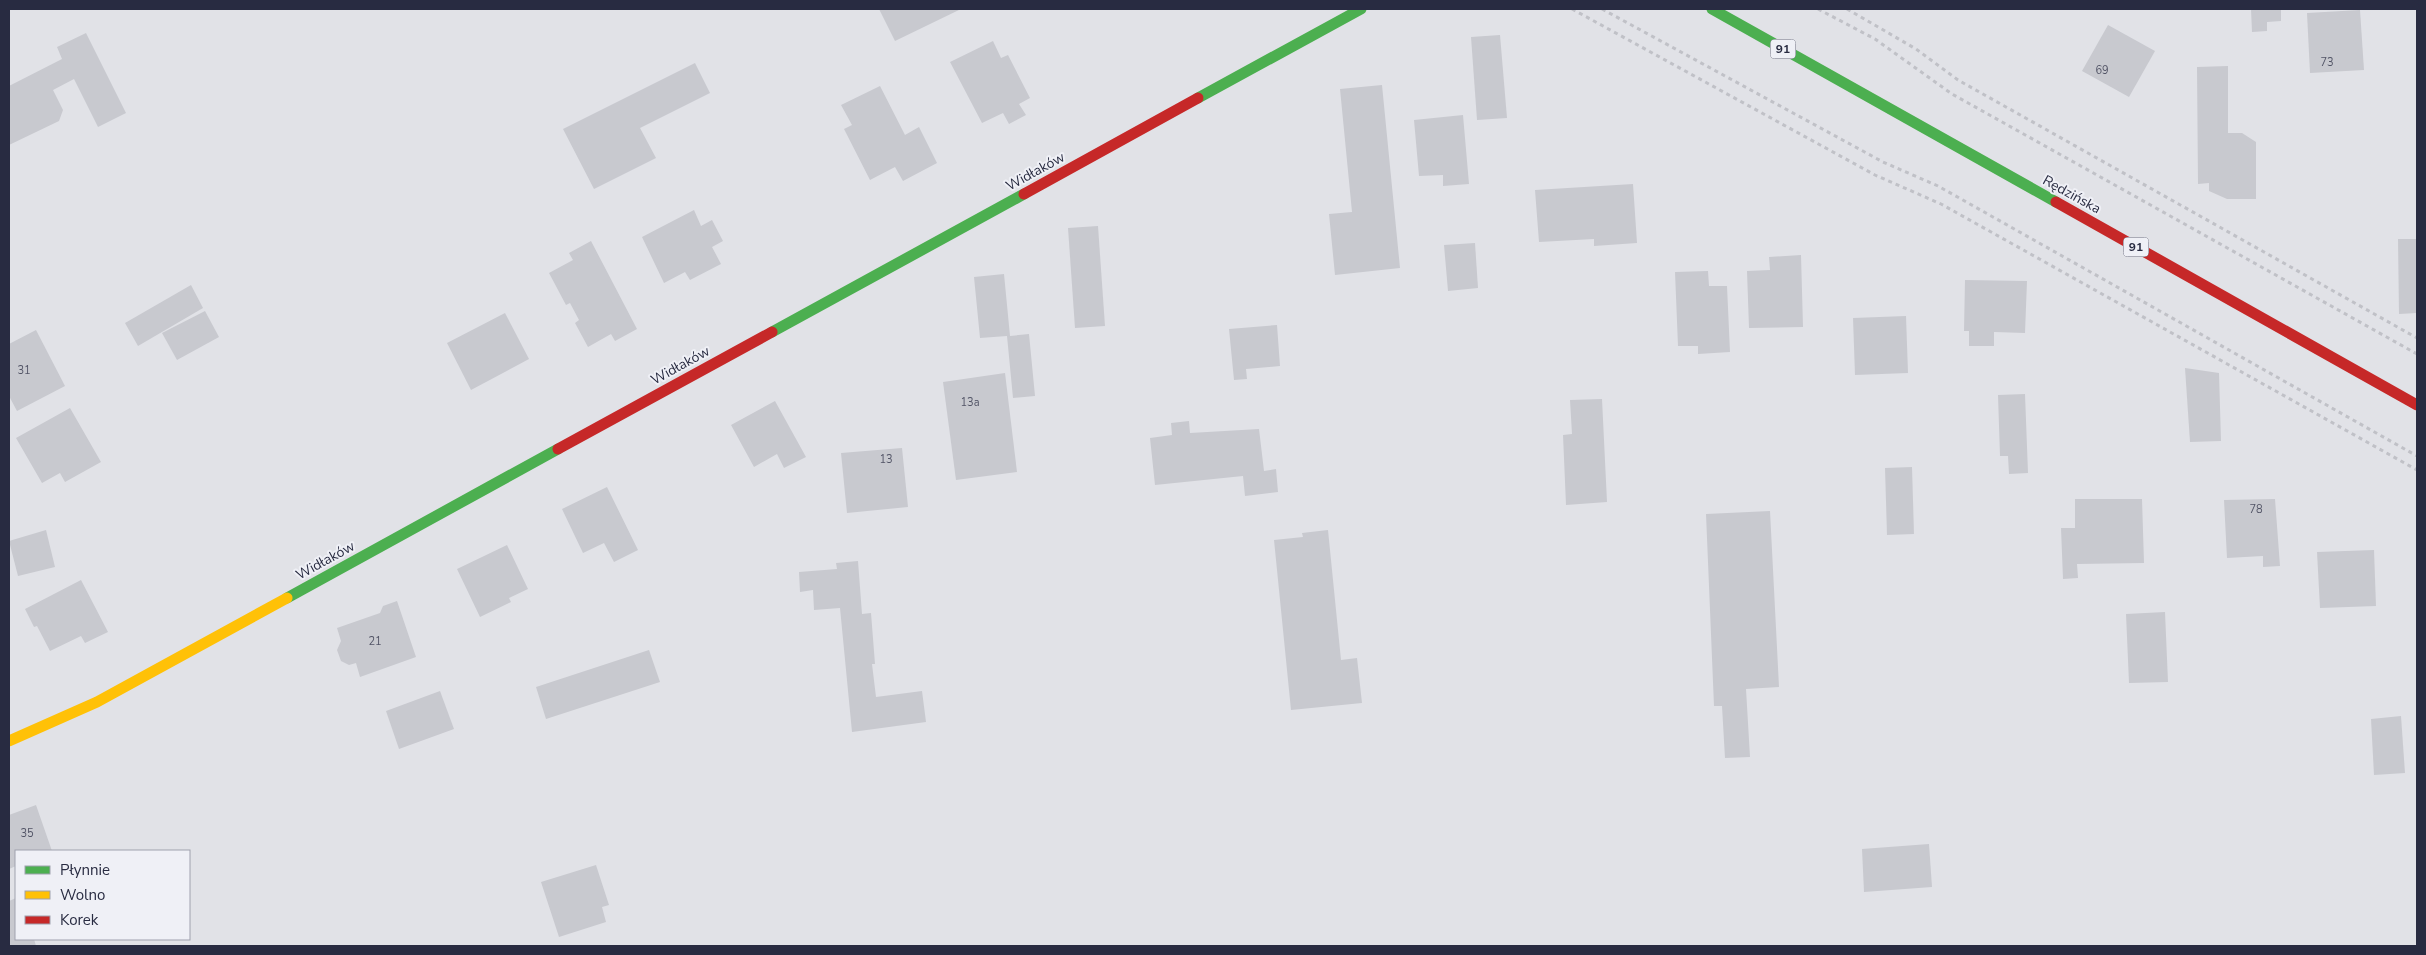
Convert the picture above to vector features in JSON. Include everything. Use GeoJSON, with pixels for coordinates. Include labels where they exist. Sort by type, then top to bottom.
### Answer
{"type":"FeatureCollection","features":[{"type":"Feature","properties":{"kind":"street","name":"Widłaków"},"geometry":{"type":"LineString","coordinates":[[9,741],[97,702],[1361,9]]}},
{"type":"Feature","properties":{"kind":"street","name":"Rędzińska"},"geometry":{"type":"LineString","coordinates":[[1712,9],[2417,405]]}},
{"type":"Feature","properties":{"kind":"path"},"geometry":{"type":"LineString","coordinates":[[1572,9],[1875,175],[1941,204],[2417,470]]}},
{"type":"Feature","properties":{"kind":"path"},"geometry":{"type":"LineString","coordinates":[[1602,9],[1884,162],[1938,186],[2417,456]]}},
{"type":"Feature","properties":{"kind":"path"},"geometry":{"type":"LineString","coordinates":[[1818,9],[1875,39],[1952,94],[2417,354]]}},
{"type":"Feature","properties":{"kind":"path"},"geometry":{"type":"LineString","coordinates":[[1846,9],[1916,49],[1958,80],[2417,338]]}},
{"type":"Feature","properties":{"kind":"building"},"geometry":{"type":"Polygon","coordinates":[[[879,9],[961,9],[895,41],[879,9]]]}},
{"type":"Feature","properties":{"kind":"building"},"geometry":{"type":"Polygon","coordinates":[[[2251,9],[2281,9],[2281,21],[2267,22],[2267,31],[2252,32],[2251,9]]]}},
{"type":"Feature","properties":{"kind":"building"},"geometry":{"type":"Polygon","coordinates":[[[2360,10],[2364,70],[2310,73],[2307,13],[2360,10]]]}},
{"type":"Feature","properties":{"kind":"building"},"geometry":{"type":"Polygon","coordinates":[[[2108,25],[2155,51],[2129,97],[2082,71],[2108,25]]]}},
{"type":"Feature","properties":{"kind":"building"},"geometry":{"type":"Polygon","coordinates":[[[86,33],[126,113],[98,127],[74,79],[53,90],[63,110],[59,121],[9,145],[9,86],[62,59],[57,47],[86,33]]]}},
{"type":"Feature","properties":{"kind":"building"},"geometry":{"type":"Polygon","coordinates":[[[1500,35],[1507,118],[1477,120],[1471,37],[1500,35]]]}},
{"type":"Feature","properties":{"kind":"building"},"geometry":{"type":"Polygon","coordinates":[[[993,41],[1001,58],[1008,55],[1030,98],[1019,104],[1026,115],[1009,124],[1003,113],[982,123],[950,62],[993,41]]]}},
{"type":"Feature","properties":{"kind":"building"},"geometry":{"type":"Polygon","coordinates":[[[695,63],[710,93],[640,128],[656,158],[594,189],[563,129],[695,63]]]}},
{"type":"Feature","properties":{"kind":"building"},"geometry":{"type":"Polygon","coordinates":[[[2228,66],[2228,133],[2242,133],[2256,142],[2256,199],[2227,199],[2209,191],[2209,183],[2198,184],[2197,67],[2228,66]]]}},
{"type":"Feature","properties":{"kind":"building"},"geometry":{"type":"Polygon","coordinates":[[[1382,85],[1400,268],[1335,275],[1329,214],[1352,212],[1340,89],[1382,85]]]}},
{"type":"Feature","properties":{"kind":"building"},"geometry":{"type":"Polygon","coordinates":[[[880,86],[905,135],[919,127],[937,163],[903,181],[895,167],[870,180],[844,129],[852,125],[841,105],[880,86]]]}},
{"type":"Feature","properties":{"kind":"building"},"geometry":{"type":"Polygon","coordinates":[[[1463,115],[1469,184],[1443,186],[1443,175],[1419,176],[1414,120],[1463,115]]]}},
{"type":"Feature","properties":{"kind":"building"},"geometry":{"type":"Polygon","coordinates":[[[1633,184],[1637,243],[1594,246],[1594,239],[1539,242],[1535,190],[1633,184]]]}},
{"type":"Feature","properties":{"kind":"building"},"geometry":{"type":"Polygon","coordinates":[[[694,210],[701,226],[712,220],[723,241],[712,247],[721,264],[690,280],[685,272],[664,283],[642,237],[694,210]]]}},
{"type":"Feature","properties":{"kind":"building"},"geometry":{"type":"Polygon","coordinates":[[[1098,226],[1105,326],[1075,328],[1068,228],[1098,226]]]}},
{"type":"Feature","properties":{"kind":"building"},"geometry":{"type":"Polygon","coordinates":[[[2398,239],[2417,239],[2417,313],[2399,314],[2398,239]]]}},
{"type":"Feature","properties":{"kind":"building"},"geometry":{"type":"Polygon","coordinates":[[[591,241],[637,329],[615,341],[611,334],[588,347],[575,323],[579,320],[570,303],[566,305],[549,273],[573,260],[569,253],[591,241]]]}},
{"type":"Feature","properties":{"kind":"building"},"geometry":{"type":"Polygon","coordinates":[[[1475,243],[1478,288],[1448,291],[1444,245],[1475,243]]]}},
{"type":"Feature","properties":{"kind":"building"},"geometry":{"type":"Polygon","coordinates":[[[1801,255],[1803,327],[1749,328],[1747,271],[1770,270],[1769,257],[1801,255]]]}},
{"type":"Feature","properties":{"kind":"building"},"geometry":{"type":"Polygon","coordinates":[[[1708,271],[1709,286],[1727,286],[1730,352],[1698,354],[1698,346],[1678,346],[1675,272],[1708,271]]]}},
{"type":"Feature","properties":{"kind":"building"},"geometry":{"type":"Polygon","coordinates":[[[1004,274],[1010,336],[1029,334],[1035,396],[1013,398],[1007,336],[980,338],[974,277],[1004,274]]]}},
{"type":"Feature","properties":{"kind":"building"},"geometry":{"type":"Polygon","coordinates":[[[1965,280],[2027,281],[2025,333],[1994,332],[1994,346],[1969,346],[1969,331],[1964,331],[1965,280]]]}},
{"type":"Feature","properties":{"kind":"building"},"geometry":{"type":"Polygon","coordinates":[[[191,285],[203,308],[138,346],[125,323],[191,285]]]}},
{"type":"Feature","properties":{"kind":"building"},"geometry":{"type":"Polygon","coordinates":[[[205,311],[219,337],[177,360],[162,333],[205,311]]]}},
{"type":"Feature","properties":{"kind":"building"},"geometry":{"type":"Polygon","coordinates":[[[505,313],[529,359],[471,390],[447,343],[505,313]]]}},
{"type":"Feature","properties":{"kind":"building"},"geometry":{"type":"Polygon","coordinates":[[[1906,316],[1908,373],[1855,375],[1853,318],[1906,316]]]}},
{"type":"Feature","properties":{"kind":"building"},"geometry":{"type":"Polygon","coordinates":[[[1277,325],[1280,366],[1246,369],[1247,379],[1234,380],[1229,329],[1277,325]]]}},
{"type":"Feature","properties":{"kind":"building"},"geometry":{"type":"Polygon","coordinates":[[[36,330],[65,386],[17,411],[9,396],[9,344],[36,330]]]}},
{"type":"Feature","properties":{"kind":"building"},"geometry":{"type":"Polygon","coordinates":[[[2185,368],[2219,373],[2221,441],[2190,442],[2185,368]]]}},
{"type":"Feature","properties":{"kind":"building"},"geometry":{"type":"Polygon","coordinates":[[[1005,373],[1017,472],[956,480],[943,382],[1005,373]]]}},
{"type":"Feature","properties":{"kind":"building"},"geometry":{"type":"Polygon","coordinates":[[[2025,394],[2028,473],[2009,474],[2008,456],[2000,456],[1998,395],[2025,394]]]}},
{"type":"Feature","properties":{"kind":"building"},"geometry":{"type":"Polygon","coordinates":[[[1602,399],[1607,502],[1566,505],[1563,435],[1572,434],[1570,400],[1602,399]]]}},
{"type":"Feature","properties":{"kind":"building"},"geometry":{"type":"Polygon","coordinates":[[[775,401],[806,457],[784,468],[777,454],[754,467],[731,425],[775,401]]]}},
{"type":"Feature","properties":{"kind":"building"},"geometry":{"type":"Polygon","coordinates":[[[70,408],[101,462],[65,482],[60,473],[42,483],[16,438],[70,408]]]}},
{"type":"Feature","properties":{"kind":"building"},"geometry":{"type":"Polygon","coordinates":[[[1189,421],[1190,433],[1259,429],[1264,471],[1276,469],[1278,492],[1245,496],[1243,476],[1155,485],[1150,438],[1172,435],[1171,423],[1189,421]]]}},
{"type":"Feature","properties":{"kind":"building"},"geometry":{"type":"Polygon","coordinates":[[[902,448],[908,507],[847,513],[841,453],[902,448]]]}},
{"type":"Feature","properties":{"kind":"building"},"geometry":{"type":"Polygon","coordinates":[[[1912,467],[1914,534],[1887,535],[1885,468],[1912,467]]]}},
{"type":"Feature","properties":{"kind":"building"},"geometry":{"type":"Polygon","coordinates":[[[607,487],[638,550],[614,562],[604,543],[583,553],[562,509],[607,487]]]}},
{"type":"Feature","properties":{"kind":"building"},"geometry":{"type":"Polygon","coordinates":[[[2075,499],[2142,499],[2144,563],[2077,564],[2078,578],[2063,579],[2061,528],[2075,528],[2075,499]]]}},
{"type":"Feature","properties":{"kind":"building"},"geometry":{"type":"Polygon","coordinates":[[[2275,499],[2280,566],[2263,567],[2263,556],[2227,558],[2224,500],[2275,499]]]}},
{"type":"Feature","properties":{"kind":"building"},"geometry":{"type":"Polygon","coordinates":[[[1770,511],[1779,687],[1746,689],[1750,757],[1725,758],[1722,706],[1714,706],[1706,514],[1770,511]]]}},
{"type":"Feature","properties":{"kind":"building"},"geometry":{"type":"Polygon","coordinates":[[[46,530],[55,567],[18,576],[9,541],[46,530]]]}},
{"type":"Feature","properties":{"kind":"building"},"geometry":{"type":"Polygon","coordinates":[[[1328,530],[1341,660],[1357,658],[1362,703],[1291,710],[1274,540],[1303,537],[1302,533],[1328,530]]]}},
{"type":"Feature","properties":{"kind":"building"},"geometry":{"type":"Polygon","coordinates":[[[507,545],[528,589],[509,598],[511,602],[480,617],[457,569],[507,545]]]}},
{"type":"Feature","properties":{"kind":"building"},"geometry":{"type":"Polygon","coordinates":[[[2374,550],[2376,606],[2320,608],[2317,552],[2374,550]]]}},
{"type":"Feature","properties":{"kind":"building"},"geometry":{"type":"Polygon","coordinates":[[[858,561],[862,614],[871,613],[875,664],[872,664],[876,697],[922,691],[926,722],[852,732],[840,608],[814,610],[813,590],[800,592],[799,572],[837,569],[836,563],[858,561]]]}},
{"type":"Feature","properties":{"kind":"building"},"geometry":{"type":"Polygon","coordinates":[[[81,580],[108,632],[85,643],[81,636],[50,651],[37,626],[34,627],[25,609],[81,580]]]}},
{"type":"Feature","properties":{"kind":"building"},"geometry":{"type":"Polygon","coordinates":[[[397,601],[416,657],[360,677],[356,663],[349,665],[341,661],[337,650],[341,641],[337,628],[380,613],[383,606],[397,601]]]}},
{"type":"Feature","properties":{"kind":"building"},"geometry":{"type":"Polygon","coordinates":[[[2165,612],[2168,682],[2129,683],[2126,614],[2165,612]]]}},
{"type":"Feature","properties":{"kind":"building"},"geometry":{"type":"Polygon","coordinates":[[[649,650],[660,682],[546,719],[536,687],[649,650]]]}},
{"type":"Feature","properties":{"kind":"building"},"geometry":{"type":"Polygon","coordinates":[[[440,691],[454,729],[399,749],[386,711],[440,691]]]}},
{"type":"Feature","properties":{"kind":"building"},"geometry":{"type":"Polygon","coordinates":[[[2401,716],[2405,773],[2374,775],[2371,719],[2401,716]]]}},
{"type":"Feature","properties":{"kind":"building"},"geometry":{"type":"Polygon","coordinates":[[[36,805],[52,850],[15,850],[15,866],[9,869],[9,815],[36,805]]]}},
{"type":"Feature","properties":{"kind":"building"},"geometry":{"type":"Polygon","coordinates":[[[1929,844],[1932,887],[1864,892],[1862,849],[1929,844]]]}},
{"type":"Feature","properties":{"kind":"building"},"geometry":{"type":"Polygon","coordinates":[[[596,865],[609,905],[602,907],[606,922],[559,937],[541,882],[596,865]]]}},
{"type":"Feature","properties":{"kind":"building"},"geometry":{"type":"Polygon","coordinates":[[[15,898],[15,940],[34,940],[36,946],[9,946],[9,901],[15,898]]]}},
{"type":"Feature","properties":{"kind":"traffic: fast"},"geometry":{"type":"LineString","coordinates":[[1198,98],[1361,9]]}},
{"type":"Feature","properties":{"kind":"traffic: fast"},"geometry":{"type":"LineString","coordinates":[[1712,9],[2056,202]]}},
{"type":"Feature","properties":{"kind":"traffic: fast"},"geometry":{"type":"LineString","coordinates":[[772,332],[1024,194]]}},
{"type":"Feature","properties":{"kind":"traffic: fast"},"geometry":{"type":"LineString","coordinates":[[287,598],[558,449]]}},
{"type":"Feature","properties":{"kind":"traffic: slow"},"geometry":{"type":"LineString","coordinates":[[9,741],[97,702],[287,598]]}},
{"type":"Feature","properties":{"kind":"traffic: jam"},"geometry":{"type":"LineString","coordinates":[[1024,194],[1198,98]]}},
{"type":"Feature","properties":{"kind":"traffic: jam"},"geometry":{"type":"LineString","coordinates":[[2056,202],[2417,405]]}},
{"type":"Feature","properties":{"kind":"traffic: jam"},"geometry":{"type":"LineString","coordinates":[[558,449],[772,332]]}}]}
